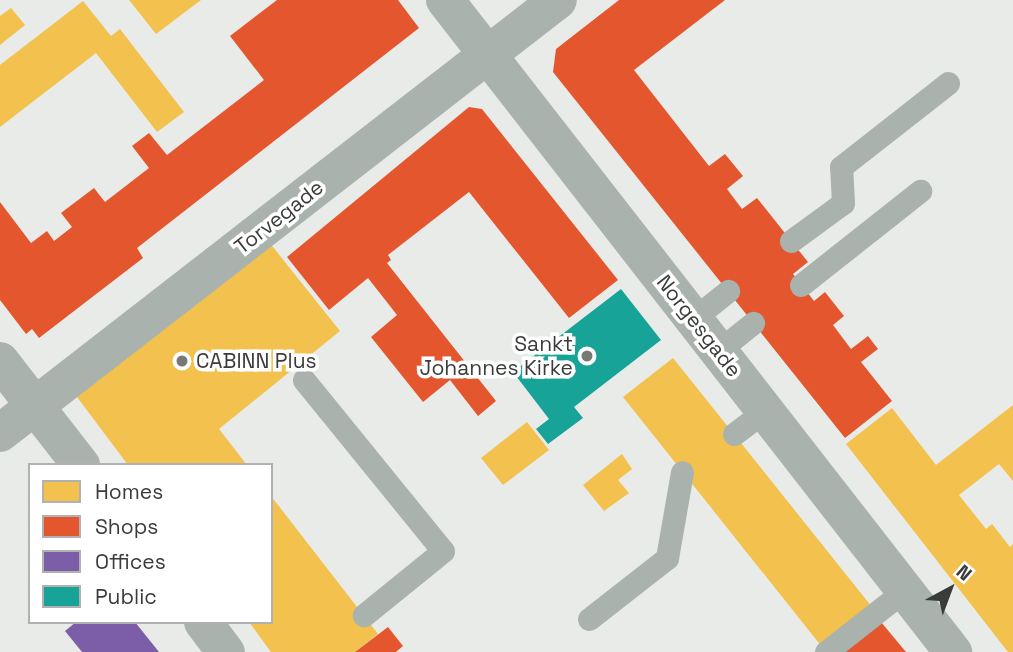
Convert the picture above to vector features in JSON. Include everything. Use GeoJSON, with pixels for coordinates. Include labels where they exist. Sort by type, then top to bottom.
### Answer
{"type":"FeatureCollection","features":[{"type":"Feature","properties":{"kind":"street","name":"Torvegade"},"geometry":{"type":"LineString","coordinates":[[0,433],[558,0]]}},
{"type":"Feature","properties":{"kind":"street","name":"Norgesgade"},"geometry":{"type":"LineString","coordinates":[[449,4],[953,652]]}},
{"type":"Feature","properties":{"kind":"street"},"geometry":{"type":"LineString","coordinates":[[5,367],[73,455]]}},
{"type":"Feature","properties":{"kind":"street"},"geometry":{"type":"LineString","coordinates":[[205,624],[226,652]]}},
{"type":"Feature","properties":{"kind":"lane"},"geometry":{"type":"LineString","coordinates":[[791,242],[843,203],[841,167],[948,83]]}},
{"type":"Feature","properties":{"kind":"lane"},"geometry":{"type":"LineString","coordinates":[[801,285],[920,191]]}},
{"type":"Feature","properties":{"kind":"lane"},"geometry":{"type":"LineString","coordinates":[[693,319],[728,291]]}},
{"type":"Feature","properties":{"kind":"lane"},"geometry":{"type":"LineString","coordinates":[[718,351],[753,323]]}},
{"type":"Feature","properties":{"kind":"lane"},"geometry":{"type":"LineString","coordinates":[[304,380],[443,551],[364,615]]}},
{"type":"Feature","properties":{"kind":"lane"},"geometry":{"type":"LineString","coordinates":[[734,434],[765,411]]}},
{"type":"Feature","properties":{"kind":"lane"},"geometry":{"type":"LineString","coordinates":[[589,619],[667,558],[682,472]]}},
{"type":"Feature","properties":{"kind":"lane"},"geometry":{"type":"LineString","coordinates":[[826,652],[905,590]]}},
{"type":"Feature","properties":{"kind":"building: Homes"},"geometry":{"type":"Polygon","coordinates":[[[129,0],[201,0],[156,34],[129,0]]]}},
{"type":"Feature","properties":{"kind":"building: Homes"},"geometry":{"type":"Polygon","coordinates":[[[83,1],[111,36],[120,29],[184,112],[157,132],[96,53],[0,127],[0,65],[83,1]]]}},
{"type":"Feature","properties":{"kind":"building: Homes"},"geometry":{"type":"Polygon","coordinates":[[[11,8],[25,25],[0,45],[0,16],[11,8]]]}},
{"type":"Feature","properties":{"kind":"building: Homes"},"geometry":{"type":"Polygon","coordinates":[[[269,242],[340,331],[219,429],[245,463],[126,463],[74,393],[269,242]]]}},
{"type":"Feature","properties":{"kind":"building: Homes"},"geometry":{"type":"Polygon","coordinates":[[[673,358],[872,607],[822,647],[623,397],[673,358]]]}},
{"type":"Feature","properties":{"kind":"building: Homes"},"geometry":{"type":"Polygon","coordinates":[[[1013,405],[1013,481],[999,464],[959,495],[986,529],[992,524],[1010,547],[1013,544],[1013,652],[1008,652],[846,444],[892,408],[936,465],[1013,405]]]}},
{"type":"Feature","properties":{"kind":"building: Homes"},"geometry":{"type":"Polygon","coordinates":[[[527,422],[549,450],[503,485],[481,458],[527,422]]]}},
{"type":"Feature","properties":{"kind":"building: Homes"},"geometry":{"type":"Polygon","coordinates":[[[622,454],[632,469],[618,480],[629,493],[604,511],[583,485],[622,454]]]}},
{"type":"Feature","properties":{"kind":"building: Homes"},"geometry":{"type":"Polygon","coordinates":[[[273,499],[378,634],[355,652],[271,652],[250,624],[273,624],[273,499]]]}},
{"type":"Feature","properties":{"kind":"building: Shops"},"geometry":{"type":"Polygon","coordinates":[[[277,0],[398,0],[419,28],[137,248],[143,258],[39,338],[32,329],[26,334],[0,300],[0,202],[31,243],[47,231],[54,241],[72,227],[61,213],[94,188],[105,202],[149,168],[132,146],[149,133],[167,155],[264,80],[230,36],[277,0]]]}},
{"type":"Feature","properties":{"kind":"building: Shops"},"geometry":{"type":"Polygon","coordinates":[[[619,0],[725,0],[634,70],[709,166],[725,154],[743,176],[727,189],[742,209],[757,198],[808,262],[793,274],[814,301],[825,292],[844,316],[833,325],[851,349],[868,336],[878,349],[861,362],[892,401],[845,438],[553,72],[556,49],[619,0]]]}},
{"type":"Feature","properties":{"kind":"building: Shops"},"geometry":{"type":"Polygon","coordinates":[[[469,107],[482,109],[618,280],[569,318],[469,192],[388,255],[391,260],[387,263],[496,401],[478,416],[450,380],[423,402],[371,337],[397,315],[368,278],[329,310],[287,257],[469,107]]]}},
{"type":"Feature","properties":{"kind":"building: Shops"},"geometry":{"type":"Polygon","coordinates":[[[881,622],[906,652],[843,652],[881,622]]]}},
{"type":"Feature","properties":{"kind":"building: Shops"},"geometry":{"type":"Polygon","coordinates":[[[388,627],[403,646],[396,652],[355,652],[388,627]]]}},
{"type":"Feature","properties":{"kind":"building: Offices"},"geometry":{"type":"Polygon","coordinates":[[[74,624],[137,624],[159,652],[82,652],[65,631],[74,624]]]}},
{"type":"Feature","properties":{"kind":"building: Public","name":"Sankt Johannes Kirke"},"geometry":{"type":"Polygon","coordinates":[[[621,289],[661,340],[574,407],[583,418],[548,444],[536,429],[549,419],[513,372],[621,289]]]}},
{"type":"Feature","properties":{"kind":"place","name":"Sankt Johannes Kirke"},"geometry":{"type":"Point","coordinates":[587,356]}},
{"type":"Feature","properties":{"kind":"place","name":"CABINN Plus"},"geometry":{"type":"Point","coordinates":[182,361]}}]}
